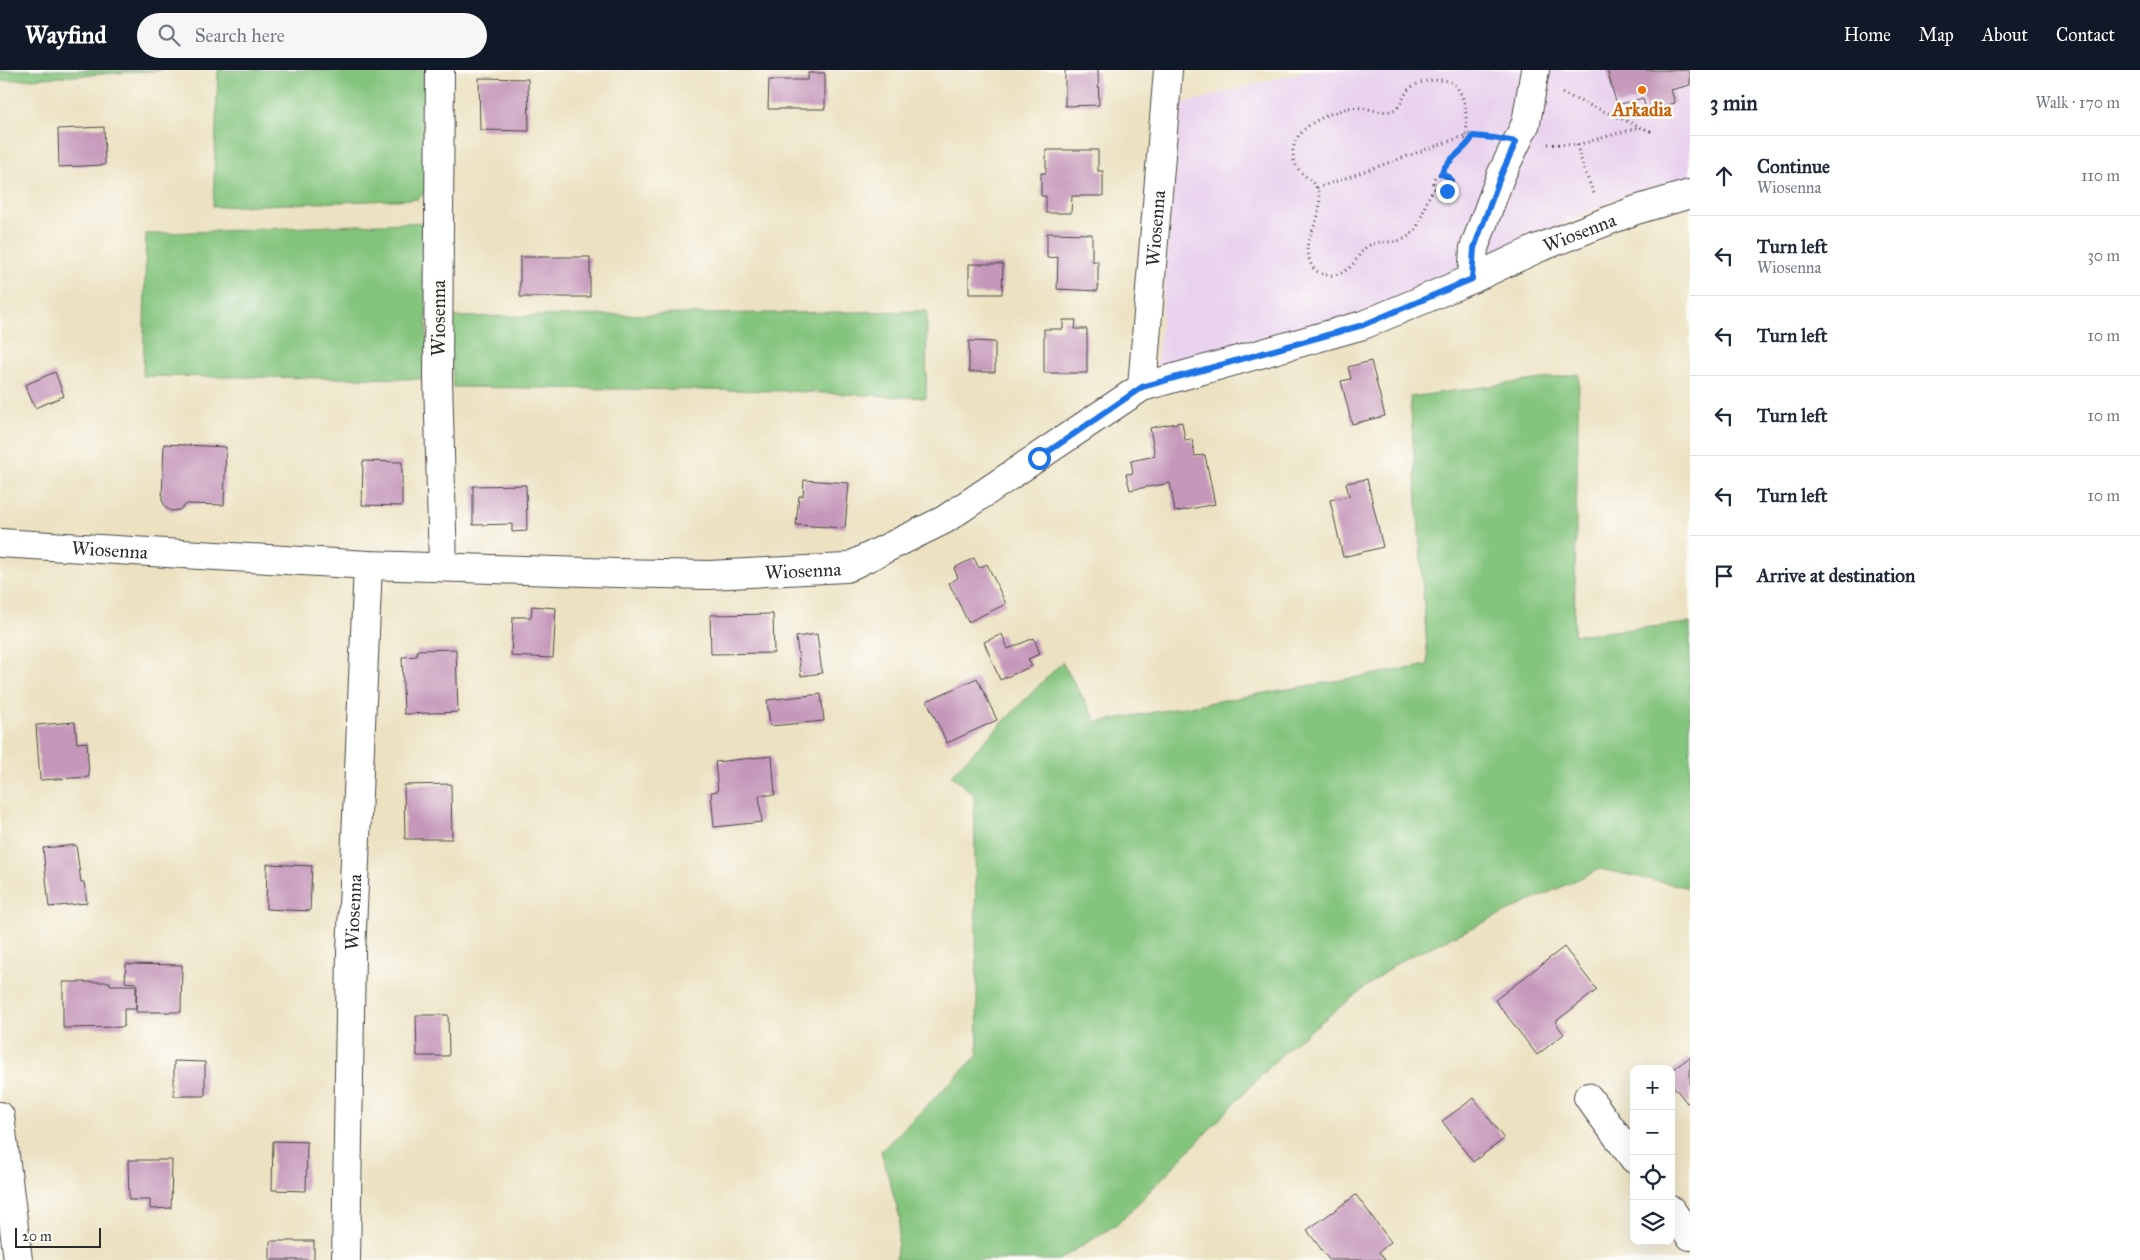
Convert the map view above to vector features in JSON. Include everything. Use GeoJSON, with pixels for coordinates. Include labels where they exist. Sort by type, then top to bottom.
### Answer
{"type":"FeatureCollection","features":[{"type":"Feature","properties":{"kind":"street","name":"Wiosenna"},"geometry":{"type":"LineString","coordinates":[[440,70],[438,377],[443,567]]}},
{"type":"Feature","properties":{"kind":"street","name":"Wiosenna"},"geometry":{"type":"LineString","coordinates":[[1142,387],[1168,70]]}},
{"type":"Feature","properties":{"kind":"street"},"geometry":{"type":"LineString","coordinates":[[1472,279],[1474,248],[1501,175],[1526,123],[1543,80]]}},
{"type":"Feature","properties":{"kind":"street","name":"Wiosenna"},"geometry":{"type":"LineString","coordinates":[[0,543],[368,565],[709,576],[846,568],[944,520],[1142,387],[1363,325],[1472,279],[1536,249],[1636,210],[1690,194]]}},
{"type":"Feature","properties":{"kind":"street","name":"Wiosenna"},"geometry":{"type":"LineString","coordinates":[[346,1260],[351,952],[368,565]]}},
{"type":"Feature","properties":{"kind":"street"},"geometry":{"type":"LineString","coordinates":[[1588,1097],[1631,1155]]}},
{"type":"Feature","properties":{"kind":"street"},"geometry":{"type":"LineString","coordinates":[[0,1116],[18,1260]]}},
{"type":"Feature","properties":{"kind":"street"},"geometry":{"type":"LineString","coordinates":[[1675,1215],[1690,1236]]}},
{"type":"Feature","properties":{"kind":"path"},"geometry":{"type":"LineString","coordinates":[[1435,189],[1426,202],[1420,222],[1409,237],[1394,243],[1371,244],[1364,248],[1349,269],[1326,275],[1313,268],[1306,245],[1320,209],[1318,188],[1297,167],[1294,160],[1294,146],[1299,134],[1308,126],[1332,114],[1357,107],[1384,112],[1394,111],[1398,108],[1409,90],[1425,82],[1441,80],[1454,84],[1463,98],[1466,134],[1464,138],[1468,141]]}},
{"type":"Feature","properties":{"kind":"path"},"geometry":{"type":"LineString","coordinates":[[1318,188],[1466,134],[1516,142],[1577,145],[1640,127],[1650,131],[1543,80]]}},
{"type":"Feature","properties":{"kind":"path"},"geometry":{"type":"LineString","coordinates":[[1441,174],[1449,177],[1451,185],[1447,191],[1438,192],[1433,182],[1435,178],[1441,174],[1446,163],[1464,148],[1473,136]]}},
{"type":"Feature","properties":{"kind":"path"},"geometry":{"type":"LineString","coordinates":[[1577,145],[1583,167],[1596,198]]}},
{"type":"Feature","properties":{"kind":"shaded area"},"geometry":{"type":"Polygon","coordinates":[[[1310,70],[1690,70],[1690,176],[1615,199],[1495,257],[1372,311],[1157,369],[1181,104],[1310,70]]]}},
{"type":"Feature","properties":{"kind":"green space"},"geometry":{"type":"Polygon","coordinates":[[[0,70],[162,70],[0,81],[0,70]]]}},
{"type":"Feature","properties":{"kind":"green space"},"geometry":{"type":"Polygon","coordinates":[[[218,70],[430,70],[429,189],[418,199],[213,207],[218,70]]]}},
{"type":"Feature","properties":{"kind":"green space"},"geometry":{"type":"Polygon","coordinates":[[[426,222],[427,379],[143,376],[146,234],[426,222]]]}},
{"type":"Feature","properties":{"kind":"green space"},"geometry":{"type":"Polygon","coordinates":[[[927,311],[926,398],[784,391],[453,387],[450,317],[927,311]]]}},
{"type":"Feature","properties":{"kind":"green space"},"geometry":{"type":"Polygon","coordinates":[[[1579,374],[1574,635],[1690,623],[1690,888],[1600,869],[1398,962],[1289,1047],[1119,1223],[1059,1260],[896,1260],[900,1218],[881,1151],[978,1055],[974,795],[951,775],[1062,662],[1097,722],[1428,665],[1410,397],[1579,374]]]}},
{"type":"Feature","properties":{"kind":"building"},"geometry":{"type":"Polygon","coordinates":[[[1065,70],[1098,70],[1099,105],[1065,106],[1065,70]]]}},
{"type":"Feature","properties":{"kind":"building","name":"Arkadia"},"geometry":{"type":"Polygon","coordinates":[[[1607,70],[1690,70],[1690,85],[1671,90],[1675,103],[1646,110],[1643,98],[1617,105],[1607,70]]]}},
{"type":"Feature","properties":{"kind":"building"},"geometry":{"type":"Polygon","coordinates":[[[808,73],[825,73],[825,109],[768,109],[769,80],[808,80],[808,73]]]}},
{"type":"Feature","properties":{"kind":"building"},"geometry":{"type":"Polygon","coordinates":[[[479,78],[528,79],[529,131],[480,130],[479,78]]]}},
{"type":"Feature","properties":{"kind":"building"},"geometry":{"type":"Polygon","coordinates":[[[104,127],[105,165],[59,167],[58,129],[104,127]]]}},
{"type":"Feature","properties":{"kind":"building"},"geometry":{"type":"Polygon","coordinates":[[[1046,150],[1098,150],[1098,171],[1103,171],[1103,196],[1072,196],[1071,213],[1046,213],[1046,196],[1041,196],[1041,173],[1046,173],[1046,150]]]}},
{"type":"Feature","properties":{"kind":"building"},"geometry":{"type":"Polygon","coordinates":[[[1047,233],[1092,234],[1092,261],[1098,261],[1098,291],[1057,289],[1058,257],[1047,258],[1047,233]]]}},
{"type":"Feature","properties":{"kind":"building"},"geometry":{"type":"Polygon","coordinates":[[[520,257],[590,257],[590,297],[520,297],[520,257]]]}},
{"type":"Feature","properties":{"kind":"building"},"geometry":{"type":"Polygon","coordinates":[[[969,264],[1003,264],[1002,294],[969,294],[969,264]]]}},
{"type":"Feature","properties":{"kind":"building"},"geometry":{"type":"Polygon","coordinates":[[[1063,320],[1076,320],[1075,329],[1087,329],[1087,373],[1044,373],[1044,329],[1063,329],[1063,320]]]}},
{"type":"Feature","properties":{"kind":"building"},"geometry":{"type":"Polygon","coordinates":[[[969,341],[995,342],[995,372],[969,372],[969,341]]]}},
{"type":"Feature","properties":{"kind":"building"},"geometry":{"type":"Polygon","coordinates":[[[1371,361],[1385,416],[1352,424],[1341,381],[1351,379],[1348,367],[1371,361]]]}},
{"type":"Feature","properties":{"kind":"building"},"geometry":{"type":"Polygon","coordinates":[[[55,372],[64,396],[35,408],[25,385],[55,372]]]}},
{"type":"Feature","properties":{"kind":"building"},"geometry":{"type":"Polygon","coordinates":[[[1182,422],[1185,440],[1192,439],[1195,456],[1205,455],[1215,504],[1175,512],[1170,483],[1130,490],[1126,474],[1133,473],[1131,461],[1155,456],[1150,428],[1182,422]]]}},
{"type":"Feature","properties":{"kind":"building"},"geometry":{"type":"Polygon","coordinates":[[[164,444],[226,447],[224,505],[187,504],[179,510],[171,511],[166,508],[162,500],[164,444]]]}},
{"type":"Feature","properties":{"kind":"building"},"geometry":{"type":"Polygon","coordinates":[[[363,461],[402,462],[402,506],[362,505],[363,461]]]}},
{"type":"Feature","properties":{"kind":"building"},"geometry":{"type":"Polygon","coordinates":[[[1367,479],[1383,547],[1343,557],[1330,500],[1349,496],[1346,483],[1367,479]]]}},
{"type":"Feature","properties":{"kind":"building"},"geometry":{"type":"Polygon","coordinates":[[[804,480],[849,483],[845,528],[796,525],[799,496],[803,496],[804,480]]]}},
{"type":"Feature","properties":{"kind":"building"},"geometry":{"type":"Polygon","coordinates":[[[526,485],[527,531],[512,532],[512,524],[473,525],[473,486],[526,485]]]}},
{"type":"Feature","properties":{"kind":"building"},"geometry":{"type":"Polygon","coordinates":[[[974,558],[979,568],[987,564],[1006,604],[968,622],[949,583],[958,578],[954,568],[974,558]]]}},
{"type":"Feature","properties":{"kind":"building"},"geometry":{"type":"Polygon","coordinates":[[[532,606],[556,608],[553,658],[511,656],[513,617],[531,617],[532,606]]]}},
{"type":"Feature","properties":{"kind":"building"},"geometry":{"type":"Polygon","coordinates":[[[773,614],[774,653],[711,654],[710,615],[773,614]]]}},
{"type":"Feature","properties":{"kind":"building"},"geometry":{"type":"Polygon","coordinates":[[[817,634],[822,673],[801,676],[796,637],[817,634]]]}},
{"type":"Feature","properties":{"kind":"building"},"geometry":{"type":"Polygon","coordinates":[[[1002,634],[1008,649],[1034,638],[1040,654],[1028,659],[1032,666],[1000,680],[984,642],[1002,634]]]}},
{"type":"Feature","properties":{"kind":"building"},"geometry":{"type":"Polygon","coordinates":[[[456,649],[458,712],[404,714],[402,657],[417,656],[417,650],[456,649]]]}},
{"type":"Feature","properties":{"kind":"building"},"geometry":{"type":"Polygon","coordinates":[[[977,678],[997,720],[947,743],[927,701],[977,678]]]}},
{"type":"Feature","properties":{"kind":"building"},"geometry":{"type":"Polygon","coordinates":[[[821,694],[824,721],[770,726],[767,700],[821,694]]]}},
{"type":"Feature","properties":{"kind":"building"},"geometry":{"type":"Polygon","coordinates":[[[75,722],[77,743],[87,742],[89,777],[40,780],[36,725],[75,722]]]}},
{"type":"Feature","properties":{"kind":"building"},"geometry":{"type":"Polygon","coordinates":[[[772,756],[775,795],[759,795],[762,822],[714,827],[711,792],[718,791],[715,762],[772,756]]]}},
{"type":"Feature","properties":{"kind":"building"},"geometry":{"type":"Polygon","coordinates":[[[451,784],[452,839],[405,839],[404,785],[451,784]]]}},
{"type":"Feature","properties":{"kind":"building"},"geometry":{"type":"Polygon","coordinates":[[[76,845],[81,882],[84,882],[87,903],[49,907],[43,848],[76,845]]]}},
{"type":"Feature","properties":{"kind":"building"},"geometry":{"type":"Polygon","coordinates":[[[267,864],[312,866],[310,911],[266,909],[267,864]]]}},
{"type":"Feature","properties":{"kind":"building"},"geometry":{"type":"Polygon","coordinates":[[[1564,947],[1597,990],[1555,1022],[1564,1034],[1537,1055],[1495,1000],[1564,947]]]}},
{"type":"Feature","properties":{"kind":"building"},"geometry":{"type":"Polygon","coordinates":[[[126,964],[182,965],[181,1012],[136,1012],[137,983],[125,982],[126,964]]]}},
{"type":"Feature","properties":{"kind":"building"},"geometry":{"type":"Polygon","coordinates":[[[63,982],[110,982],[110,985],[136,985],[136,1009],[124,1009],[124,1027],[63,1028],[63,982]]]}},
{"type":"Feature","properties":{"kind":"building"},"geometry":{"type":"Polygon","coordinates":[[[416,1015],[448,1015],[449,1056],[417,1056],[416,1015]]]}},
{"type":"Feature","properties":{"kind":"building"},"geometry":{"type":"Polygon","coordinates":[[[1690,1057],[1690,1101],[1687,1103],[1675,1088],[1675,1068],[1690,1057]]]}},
{"type":"Feature","properties":{"kind":"building"},"geometry":{"type":"Polygon","coordinates":[[[174,1061],[205,1062],[205,1096],[174,1096],[174,1061]]]}},
{"type":"Feature","properties":{"kind":"building"},"geometry":{"type":"Polygon","coordinates":[[[1474,1098],[1504,1139],[1473,1162],[1442,1121],[1474,1098]]]}},
{"type":"Feature","properties":{"kind":"building"},"geometry":{"type":"Polygon","coordinates":[[[273,1141],[307,1142],[306,1191],[272,1190],[273,1141]]]}},
{"type":"Feature","properties":{"kind":"building"},"geometry":{"type":"Polygon","coordinates":[[[128,1160],[172,1160],[171,1208],[150,1209],[150,1200],[129,1200],[128,1160]]]}},
{"type":"Feature","properties":{"kind":"building"},"geometry":{"type":"Polygon","coordinates":[[[1356,1195],[1391,1242],[1379,1252],[1385,1260],[1329,1260],[1307,1230],[1356,1195]]]}},
{"type":"Feature","properties":{"kind":"building"},"geometry":{"type":"Polygon","coordinates":[[[270,1241],[314,1241],[314,1260],[270,1260],[270,1241]]]}},
{"type":"Feature","properties":{"kind":"place","name":"Arkadia"},"geometry":{"type":"Point","coordinates":[1642,90]}},
{"type":"Feature","properties":{"kind":"route"},"geometry":{"type":"LineString","coordinates":[[1039,458],[1142,387],[1363,325],[1472,279],[1474,248],[1501,175],[1516,142],[1473,136],[1464,148],[1452,156],[1446,163],[1441,174],[1449,177],[1451,180],[1450,188],[1447,191]]}}]}
